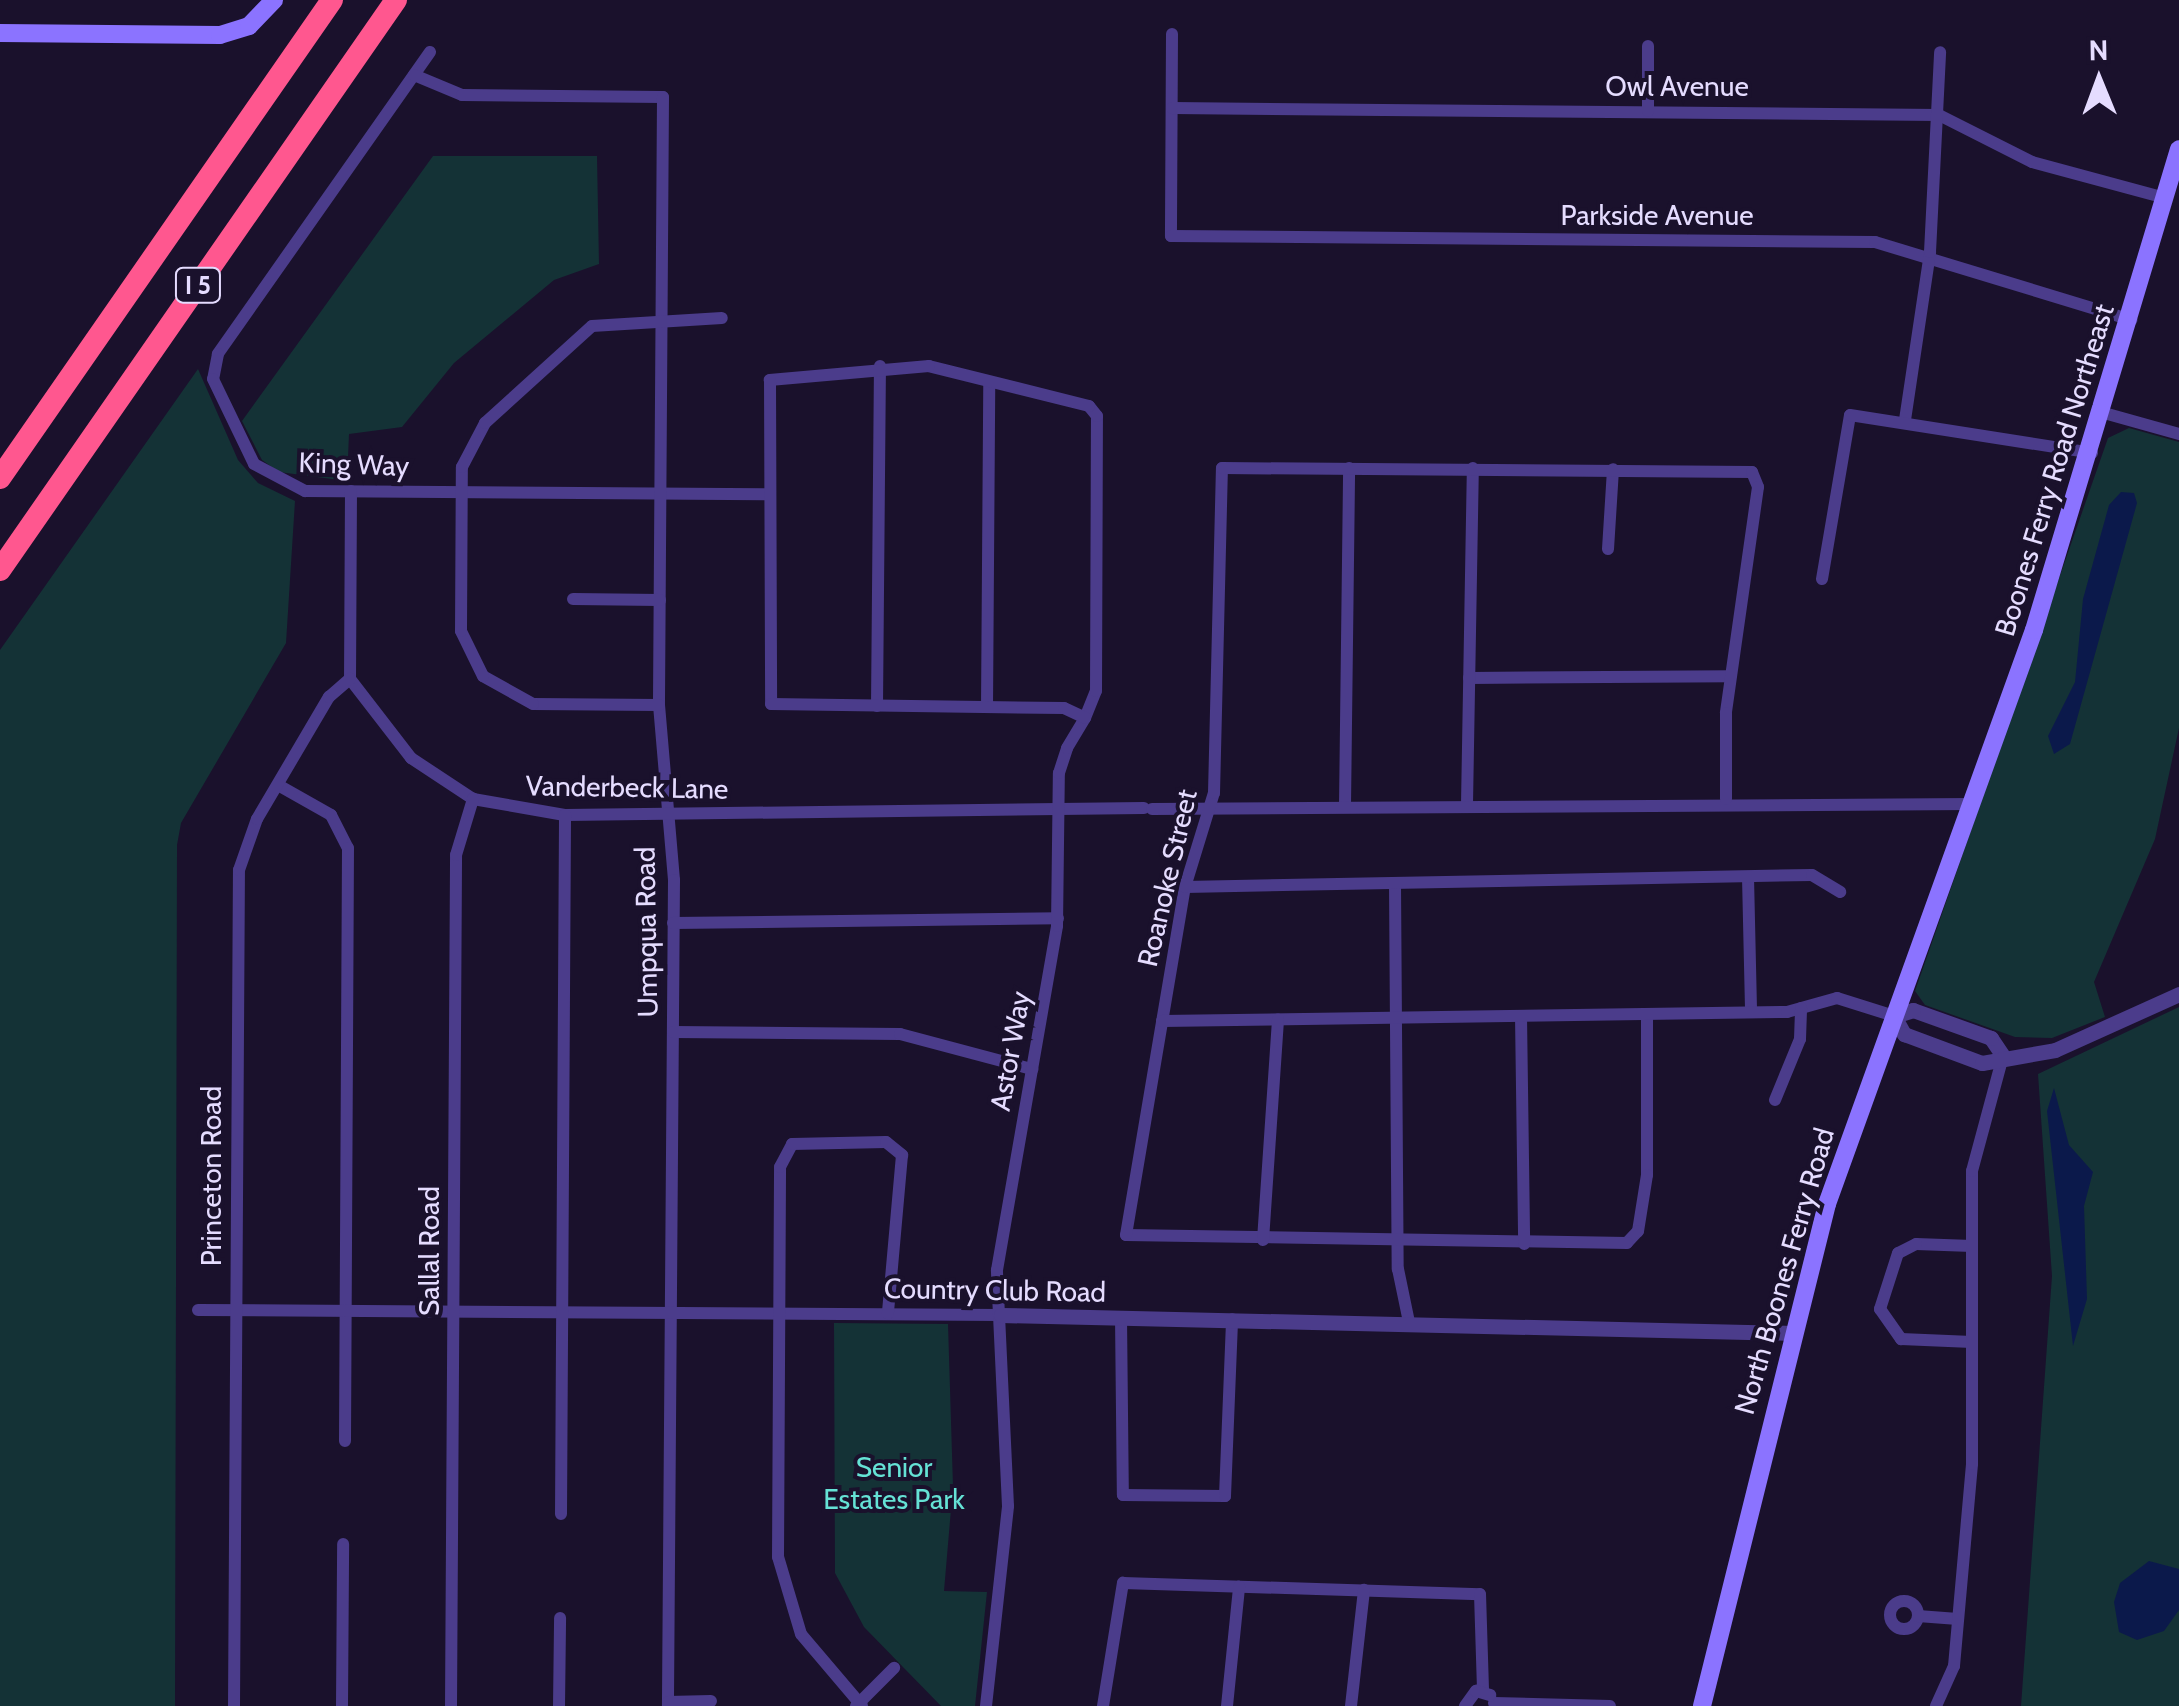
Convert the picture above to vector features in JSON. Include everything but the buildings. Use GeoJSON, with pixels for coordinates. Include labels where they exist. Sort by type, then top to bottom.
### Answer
{"type":"FeatureCollection","features":[{"type":"Feature","properties":{"kind":"highway","name":"I 5"},"geometry":{"type":"LineString","coordinates":[[0,478],[332,0]]}},
{"type":"Feature","properties":{"kind":"highway","name":"I 5"},"geometry":{"type":"LineString","coordinates":[[0,570],[396,0]]}},
{"type":"Feature","properties":{"kind":"main road"},"geometry":{"type":"LineString","coordinates":[[0,32],[220,36],[248,26],[274,0]]}},
{"type":"Feature","properties":{"kind":"main road","name":"Boones Ferry Road Northeast"},"geometry":{"type":"LineString","coordinates":[[1972,804],[2092,453],[2179,149]]}},
{"type":"Feature","properties":{"kind":"main road","name":"North Boones Ferry Road"},"geometry":{"type":"LineString","coordinates":[[1702,1706],[1826,1204],[1972,804]]}},
{"type":"Feature","properties":{"kind":"street"},"geometry":{"type":"LineString","coordinates":[[1172,34],[1172,108]]}},
{"type":"Feature","properties":{"kind":"street"},"geometry":{"type":"LineString","coordinates":[[1648,46],[1648,111]]}},
{"type":"Feature","properties":{"kind":"street","name":"King Way"},"geometry":{"type":"LineString","coordinates":[[430,52],[213,371],[262,472],[295,489],[352,492],[770,494]]}},
{"type":"Feature","properties":{"kind":"street"},"geometry":{"type":"LineString","coordinates":[[1905,420],[1930,252],[1940,52]]}},
{"type":"Feature","properties":{"kind":"street","name":"Umpqua Road"},"geometry":{"type":"LineString","coordinates":[[414,74],[462,95],[663,97],[659,705],[673,924],[668,1704]]}},
{"type":"Feature","properties":{"kind":"street","name":"Owl Avenue"},"geometry":{"type":"LineString","coordinates":[[1172,108],[1939,115],[2032,162],[2165,198]]}},
{"type":"Feature","properties":{"kind":"street","name":"Parkside Avenue"},"geometry":{"type":"LineString","coordinates":[[1172,108],[1170,236],[1875,242],[1930,252],[1997,284],[2130,320]]}},
{"type":"Feature","properties":{"kind":"street"},"geometry":{"type":"LineString","coordinates":[[659,705],[533,704],[484,676],[461,631],[460,491],[476,432],[583,332],[606,320],[722,318]]}},
{"type":"Feature","properties":{"kind":"street"},"geometry":{"type":"LineString","coordinates":[[878,706],[880,366]]}},
{"type":"Feature","properties":{"kind":"street"},"geometry":{"type":"LineString","coordinates":[[987,707],[989,383],[930,366],[880,366],[770,380],[770,704],[878,706],[1064,708],[1085,718]]}},
{"type":"Feature","properties":{"kind":"street","name":"Astor Way"},"geometry":{"type":"LineString","coordinates":[[986,1706],[1008,1506],[999,1257],[1058,918],[1059,772],[1085,718],[1096,680],[1096,410],[989,383]]}},
{"type":"Feature","properties":{"kind":"street"},"geometry":{"type":"LineString","coordinates":[[2104,414],[2179,434]]}},
{"type":"Feature","properties":{"kind":"street"},"geometry":{"type":"LineString","coordinates":[[1822,579],[1850,415],[1905,420],[2092,453]]}},
{"type":"Feature","properties":{"kind":"street","name":"Roanoke Street"},"geometry":{"type":"LineString","coordinates":[[1263,1240],[1126,1235],[1185,887],[1208,808],[1222,468],[1349,468]]}},
{"type":"Feature","properties":{"kind":"street"},"geometry":{"type":"LineString","coordinates":[[1345,806],[1349,468],[1613,469],[1756,475],[1730,676],[1726,800]]}},
{"type":"Feature","properties":{"kind":"street"},"geometry":{"type":"LineString","coordinates":[[1467,804],[1473,468]]}},
{"type":"Feature","properties":{"kind":"street"},"geometry":{"type":"LineString","coordinates":[[1608,549],[1613,469]]}},
{"type":"Feature","properties":{"kind":"street"},"geometry":{"type":"LineString","coordinates":[[350,679],[352,492]]}},
{"type":"Feature","properties":{"kind":"street"},"geometry":{"type":"LineString","coordinates":[[572,599],[660,600]]}},
{"type":"Feature","properties":{"kind":"street"},"geometry":{"type":"LineString","coordinates":[[1469,678],[1730,676]]}},
{"type":"Feature","properties":{"kind":"street","name":"Vanderbeck Lane"},"geometry":{"type":"LineString","coordinates":[[350,679],[411,758],[473,799],[565,815],[1726,800],[1972,804]]}},
{"type":"Feature","properties":{"kind":"street","name":"Princeton Road"},"geometry":{"type":"LineString","coordinates":[[234,1706],[239,870],[278,785],[329,697],[350,679]]}},
{"type":"Feature","properties":{"kind":"street"},"geometry":{"type":"LineString","coordinates":[[278,785],[331,815],[348,848],[345,1440]]}},
{"type":"Feature","properties":{"kind":"street","name":"Sallal Road"},"geometry":{"type":"LineString","coordinates":[[451,1706],[456,855],[473,799]]}},
{"type":"Feature","properties":{"kind":"street"},"geometry":{"type":"LineString","coordinates":[[561,1514],[565,815]]}},
{"type":"Feature","properties":{"kind":"street"},"geometry":{"type":"LineString","coordinates":[[1185,887],[1812,875],[1840,892]]}},
{"type":"Feature","properties":{"kind":"street"},"geometry":{"type":"LineString","coordinates":[[1748,877],[1751,1012]]}},
{"type":"Feature","properties":{"kind":"street"},"geometry":{"type":"LineString","coordinates":[[1395,884],[1398,1242],[1409,1322]]}},
{"type":"Feature","properties":{"kind":"street"},"geometry":{"type":"LineString","coordinates":[[673,924],[1058,918]]}},
{"type":"Feature","properties":{"kind":"street"},"geometry":{"type":"LineString","coordinates":[[1894,1016],[1904,1034],[1982,1063],[2004,1056],[2055,1050],[2179,994]]}},
{"type":"Feature","properties":{"kind":"street"},"geometry":{"type":"LineString","coordinates":[[1162,1021],[1751,1012],[1801,1008],[1837,998],[1894,1016],[1913,1010],[1991,1038],[2004,1056]]}},
{"type":"Feature","properties":{"kind":"street"},"geometry":{"type":"LineString","coordinates":[[1775,1100],[1800,1039],[1801,1008]]}},
{"type":"Feature","properties":{"kind":"street"},"geometry":{"type":"LineString","coordinates":[[1278,1020],[1263,1240],[1524,1244],[1632,1240],[1648,1160],[1647,1014]]}},
{"type":"Feature","properties":{"kind":"street"},"geometry":{"type":"LineString","coordinates":[[1521,1016],[1524,1244]]}},
{"type":"Feature","properties":{"kind":"street"},"geometry":{"type":"LineString","coordinates":[[673,1032],[900,1034],[1032,1069]]}},
{"type":"Feature","properties":{"kind":"street"},"geometry":{"type":"LineString","coordinates":[[1936,1706],[1954,1666],[1972,1457],[1976,1148],[2004,1056]]}},
{"type":"Feature","properties":{"kind":"street"},"geometry":{"type":"LineString","coordinates":[[888,1313],[902,1155],[886,1142],[806,1141],[785,1149],[781,1160],[779,1313],[781,1576],[800,1634],[859,1705],[894,1668]]}},
{"type":"Feature","properties":{"kind":"street"},"geometry":{"type":"LineString","coordinates":[[1972,1246],[1916,1244],[1898,1253],[1880,1309],[1901,1339],[1972,1342]]}},
{"type":"Feature","properties":{"kind":"street","name":"Country Club Road"},"geometry":{"type":"LineString","coordinates":[[198,1310],[888,1313],[1792,1333]]}},
{"type":"Feature","properties":{"kind":"street"},"geometry":{"type":"LineString","coordinates":[[1121,1317],[1123,1495],[1225,1496],[1232,1319]]}},
{"type":"Feature","properties":{"kind":"street"},"geometry":{"type":"LineString","coordinates":[[342,1706],[344,1544]]}},
{"type":"Feature","properties":{"kind":"street"},"geometry":{"type":"LineString","coordinates":[[1104,1706],[1118,1584],[1484,1595],[1483,1691],[1494,1704],[1610,1706]]}},
{"type":"Feature","properties":{"kind":"street"},"geometry":{"type":"LineString","coordinates":[[1227,1706],[1239,1587]]}},
{"type":"Feature","properties":{"kind":"street"},"geometry":{"type":"LineString","coordinates":[[1352,1706],[1364,1590]]}},
{"type":"Feature","properties":{"kind":"street"},"geometry":{"type":"LineString","coordinates":[[1918,1616],[1958,1618]]}},
{"type":"Feature","properties":{"kind":"street"},"geometry":{"type":"LineString","coordinates":[[559,1706],[560,1618]]}},
{"type":"Feature","properties":{"kind":"street"},"geometry":{"type":"LineString","coordinates":[[1465,1706],[1483,1691]]}},
{"type":"Feature","properties":{"kind":"street"},"geometry":{"type":"LineString","coordinates":[[668,1704],[711,1701]]}},
{"type":"Feature","properties":{"kind":"green space"},"geometry":{"type":"Polygon","coordinates":[[[433,156],[597,156],[599,264],[554,280],[454,363],[402,427],[349,434],[347,481],[279,472],[262,460],[242,421],[433,156]]]}},
{"type":"Feature","properties":{"kind":"green space"},"geometry":{"type":"Polygon","coordinates":[[[198,369],[238,460],[258,483],[295,501],[286,643],[181,823],[177,845],[175,1706],[0,1706],[0,650],[198,369]]]}},
{"type":"Feature","properties":{"kind":"green space"},"geometry":{"type":"Polygon","coordinates":[[[2129,428],[2179,442],[2179,728],[2155,839],[2094,982],[2105,1017],[2052,1038],[2015,1037],[1925,1005],[1915,991],[2108,438],[2129,428]]]}},
{"type":"Feature","properties":{"kind":"green space"},"geometry":{"type":"Polygon","coordinates":[[[2179,1007],[2179,1706],[2021,1706],[2052,1276],[2038,1074],[2179,1007]]]}},
{"type":"Feature","properties":{"kind":"green space","name":"Senior Estates Park"},"geometry":{"type":"Polygon","coordinates":[[[834,1323],[948,1324],[953,1486],[944,1591],[987,1592],[975,1706],[941,1706],[864,1627],[835,1573],[834,1323]]]}},
{"type":"Feature","properties":{"kind":"shaded area"},"geometry":{"type":"Polygon","coordinates":[[[2121,492],[2134,493],[2137,503],[2070,744],[2054,754],[2048,736],[2075,682],[2083,599],[2109,505],[2121,492]]]}},
{"type":"Feature","properties":{"kind":"shaded area"},"geometry":{"type":"Polygon","coordinates":[[[2054,1088],[2069,1145],[2093,1172],[2084,1206],[2087,1299],[2073,1346],[2047,1111],[2054,1088]]]}},
{"type":"Feature","properties":{"kind":"shaded area"},"geometry":{"type":"Polygon","coordinates":[[[2149,1561],[2179,1569],[2179,1610],[2164,1631],[2137,1640],[2119,1632],[2114,1602],[2120,1583],[2149,1561]]]}}]}
